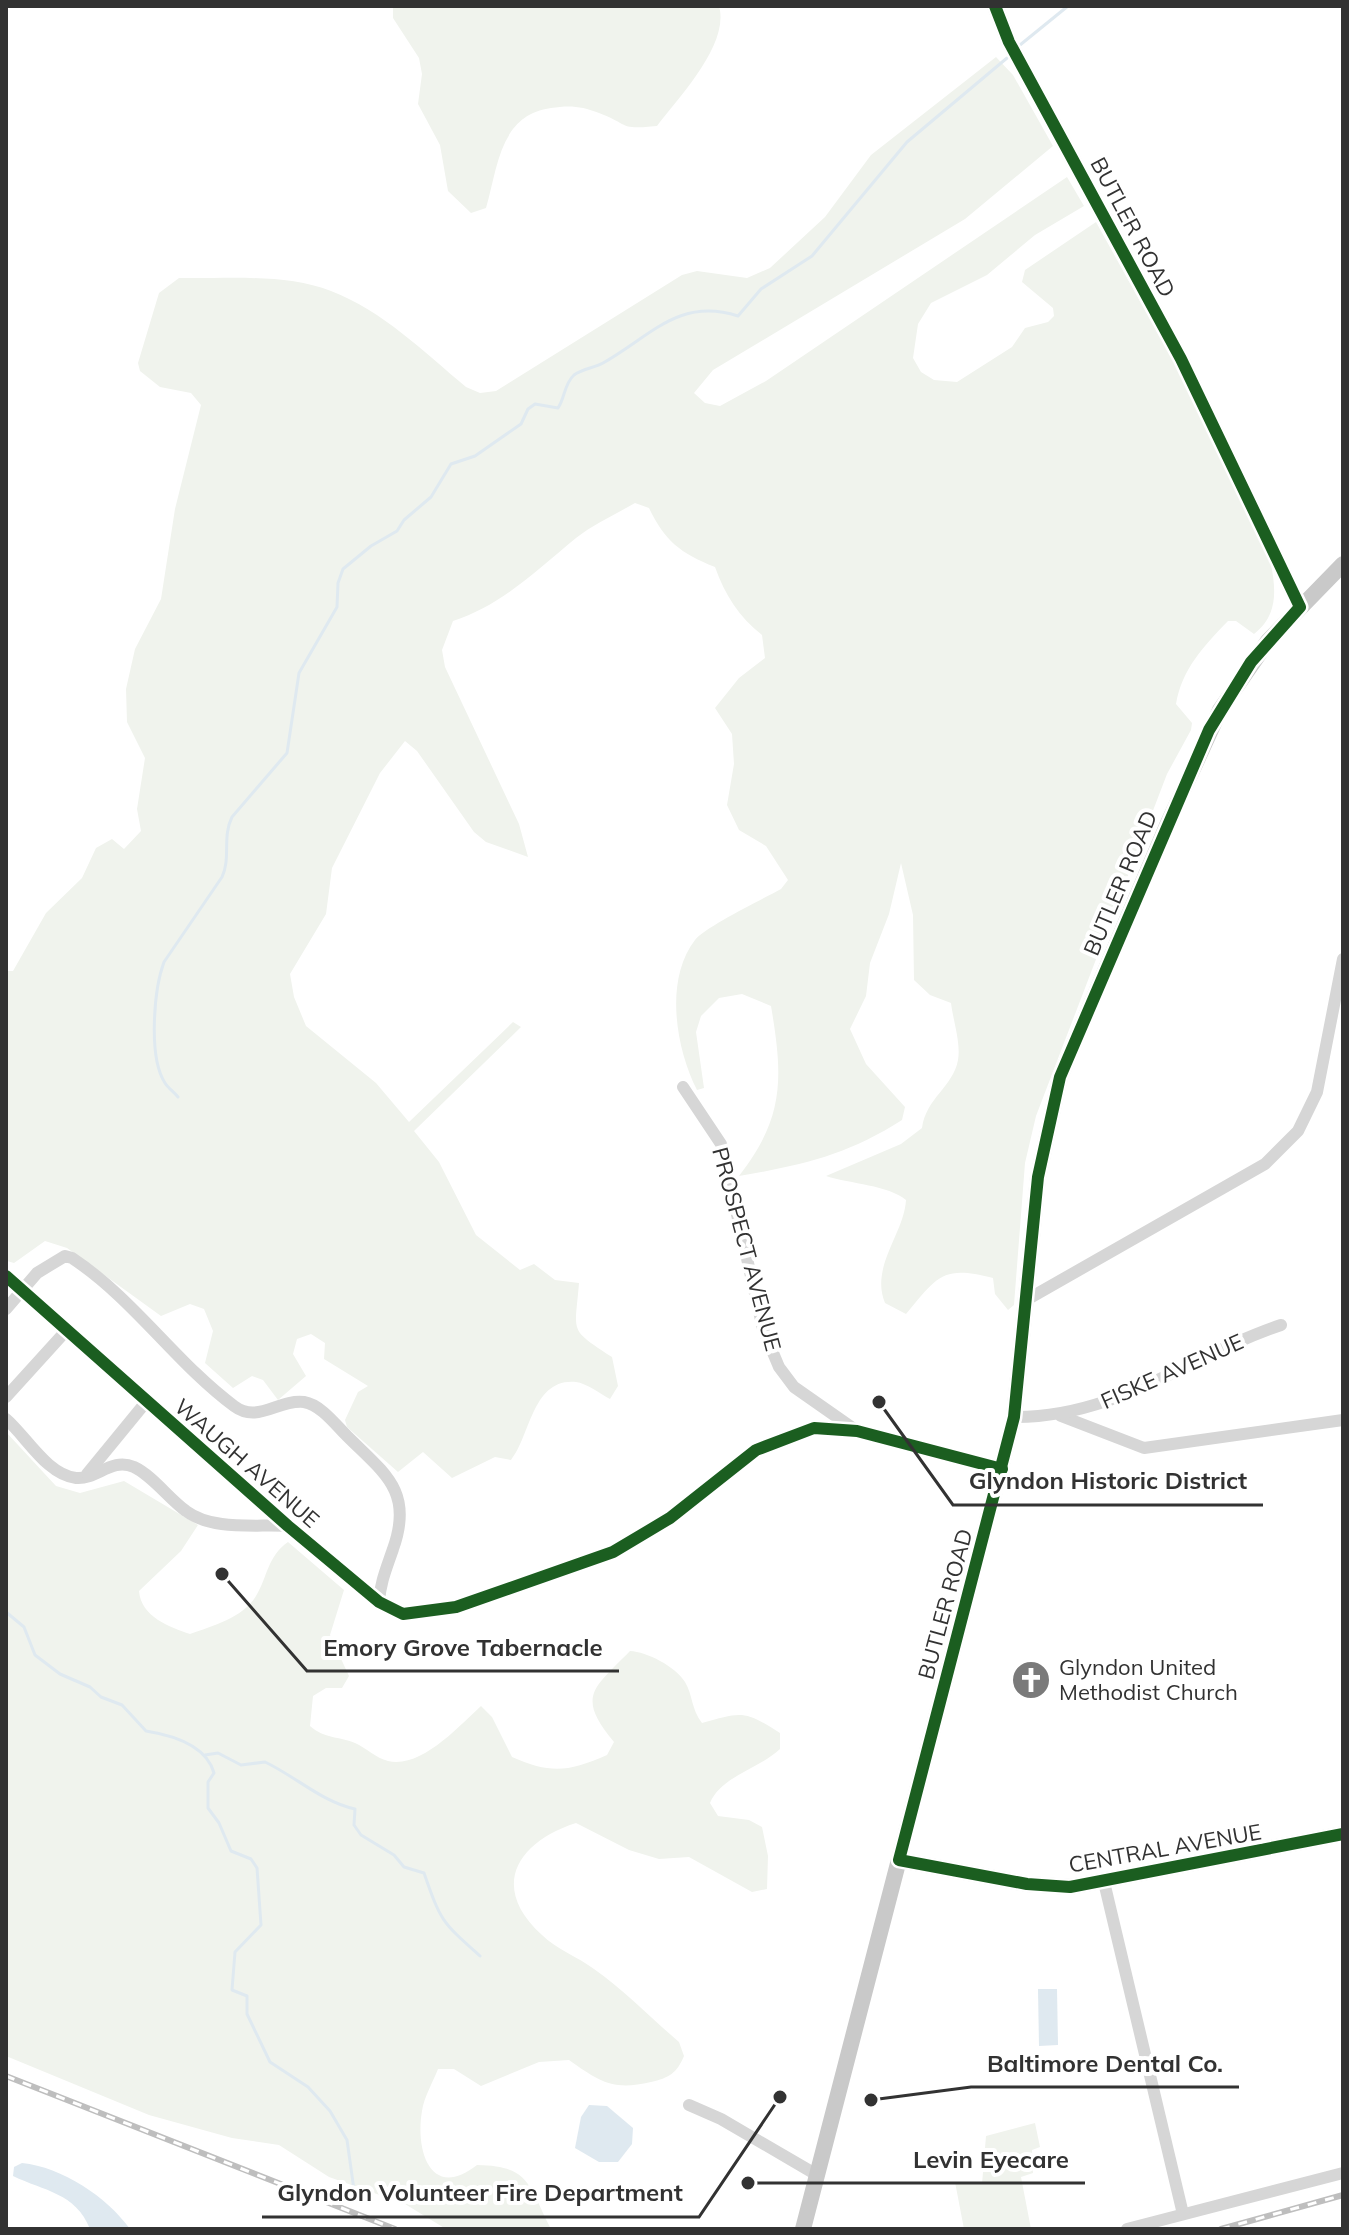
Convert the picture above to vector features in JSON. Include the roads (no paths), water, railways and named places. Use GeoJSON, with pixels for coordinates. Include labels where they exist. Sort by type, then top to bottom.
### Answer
{"type":"FeatureCollection","features":[{"type":"Feature","properties":{"kind":"main road","name":"BUTLER ROAD"},"geometry":{"type":"LineString","coordinates":[[803,2229],[1014,1417],[1044,1138],[1070,1049],[1209,730],[1251,662],[1300,607],[1202,400],[1009,42],[995,6]]}},
{"type":"Feature","properties":{"kind":"main road"},"geometry":{"type":"LineString","coordinates":[[1300,607],[1343,564]]}},
{"type":"Feature","properties":{"kind":"main road","name":"CENTRAL AVENUE"},"geometry":{"type":"LineString","coordinates":[[899,1860],[1042,1886],[1104,1882],[1343,1834]]}},
{"type":"Feature","properties":{"kind":"street"},"geometry":{"type":"LineString","coordinates":[[1028,1299],[1244,1178],[1283,1149],[1309,1113],[1317,1092],[1343,959]]}},
{"type":"Feature","properties":{"kind":"street","name":"PROSPECT AVENUE"},"geometry":{"type":"LineString","coordinates":[[683,1087],[721,1144],[763,1329],[779,1367],[794,1387],[857,1431]]}},
{"type":"Feature","properties":{"kind":"street"},"geometry":{"type":"LineString","coordinates":[[6,1309],[45,1266],[65,1256],[80,1263],[142,1317],[170,1350],[238,1409],[259,1414],[293,1403],[315,1406],[387,1475],[399,1494],[401,1506],[394,1547],[382,1580],[379,1602]]}},
{"type":"Feature","properties":{"kind":"street","name":"WAUGH AVENUE"},"geometry":{"type":"LineString","coordinates":[[6,1276],[65,1332],[288,1526],[379,1602],[403,1614],[426,1614],[488,1596],[540,1579],[633,1541],[771,1441],[814,1428],[857,1431]]}},
{"type":"Feature","properties":{"kind":"street","name":"FISKE AVENUE"},"geometry":{"type":"LineString","coordinates":[[1014,1417],[1061,1416],[1104,1405],[1189,1367],[1230,1343],[1281,1325]]}},
{"type":"Feature","properties":{"kind":"street"},"geometry":{"type":"LineString","coordinates":[[6,1397],[65,1332]]}},
{"type":"Feature","properties":{"kind":"street"},"geometry":{"type":"LineString","coordinates":[[85,1477],[146,1402]]}},
{"type":"Feature","properties":{"kind":"street"},"geometry":{"type":"LineString","coordinates":[[1061,1416],[1144,1448],[1343,1420]]}},
{"type":"Feature","properties":{"kind":"street"},"geometry":{"type":"LineString","coordinates":[[6,1419],[57,1470],[76,1478],[123,1464],[140,1471],[189,1514],[224,1524],[288,1526]]}},
{"type":"Feature","properties":{"kind":"street"},"geometry":{"type":"LineString","coordinates":[[857,1431],[1002,1469]]}},
{"type":"Feature","properties":{"kind":"street"},"geometry":{"type":"LineString","coordinates":[[1104,1882],[1183,2214]]}},
{"type":"Feature","properties":{"kind":"street"},"geometry":{"type":"LineString","coordinates":[[689,2105],[721,2119],[817,2175]]}},
{"type":"Feature","properties":{"kind":"street"},"geometry":{"type":"LineString","coordinates":[[1127,2229],[1343,2173]]}},
{"type":"Feature","properties":{"kind":"waterway"},"geometry":{"type":"LineString","coordinates":[[1020,45],[1068,6]]}},
{"type":"Feature","properties":{"kind":"waterway"},"geometry":{"type":"LineString","coordinates":[[178,1097],[165,1083],[156,1057],[154,1023],[160,974],[164,962],[222,877],[227,832],[232,817],[287,753],[299,673],[337,607],[338,583],[343,569],[371,546],[397,531],[404,520],[431,497],[451,464],[475,456],[521,424],[528,409],[535,404],[558,408],[568,383],[577,373],[603,363],[651,331],[682,315],[717,311],[738,316],[761,289],[812,256],[907,142],[1007,58]]}},
{"type":"Feature","properties":{"kind":"waterway"},"geometry":{"type":"LineString","coordinates":[[6,1612],[24,1627],[35,1655],[60,1674],[122,1705],[146,1731],[176,1738],[196,1748],[210,1763],[214,1773],[208,1782],[208,1808],[219,1823],[231,1851],[251,1859],[257,1868],[261,1925],[235,1952],[232,1990],[247,1996],[247,2014],[270,2062],[308,2087],[330,2111],[347,2140],[355,2197]]}},
{"type":"Feature","properties":{"kind":"waterway"},"geometry":{"type":"LineString","coordinates":[[205,1755],[218,1753],[241,1765],[265,1762],[331,1801],[355,1809],[354,1825],[361,1835],[394,1855],[404,1867],[424,1873],[444,1920],[480,1956]]}},
{"type":"Feature","properties":{"kind":"railway"},"geometry":{"type":"LineString","coordinates":[[6,2076],[395,2229]]}},
{"type":"Feature","properties":{"kind":"railway"},"geometry":{"type":"LineString","coordinates":[[1221,2229],[1343,2195]]}},
{"type":"Feature","properties":{"kind":"place","name":"Glyndon Historic District"},"geometry":{"type":"Point","coordinates":[879,1402]}},
{"type":"Feature","properties":{"kind":"place","name":"Emory Grove Tabernacle"},"geometry":{"type":"Point","coordinates":[222,1574]}},
{"type":"Feature","properties":{"kind":"place","name":"Glyndon United Methodist Church"},"geometry":{"type":"Point","coordinates":[1031,1680]}},
{"type":"Feature","properties":{"kind":"place","name":"Glyndon Volunteer Fire Department"},"geometry":{"type":"Point","coordinates":[780,2097]}},
{"type":"Feature","properties":{"kind":"place","name":"Baltimore Dental Co."},"geometry":{"type":"Point","coordinates":[871,2100]}},
{"type":"Feature","properties":{"kind":"place","name":"Levin Eyecare"},"geometry":{"type":"Point","coordinates":[748,2183]}}]}
